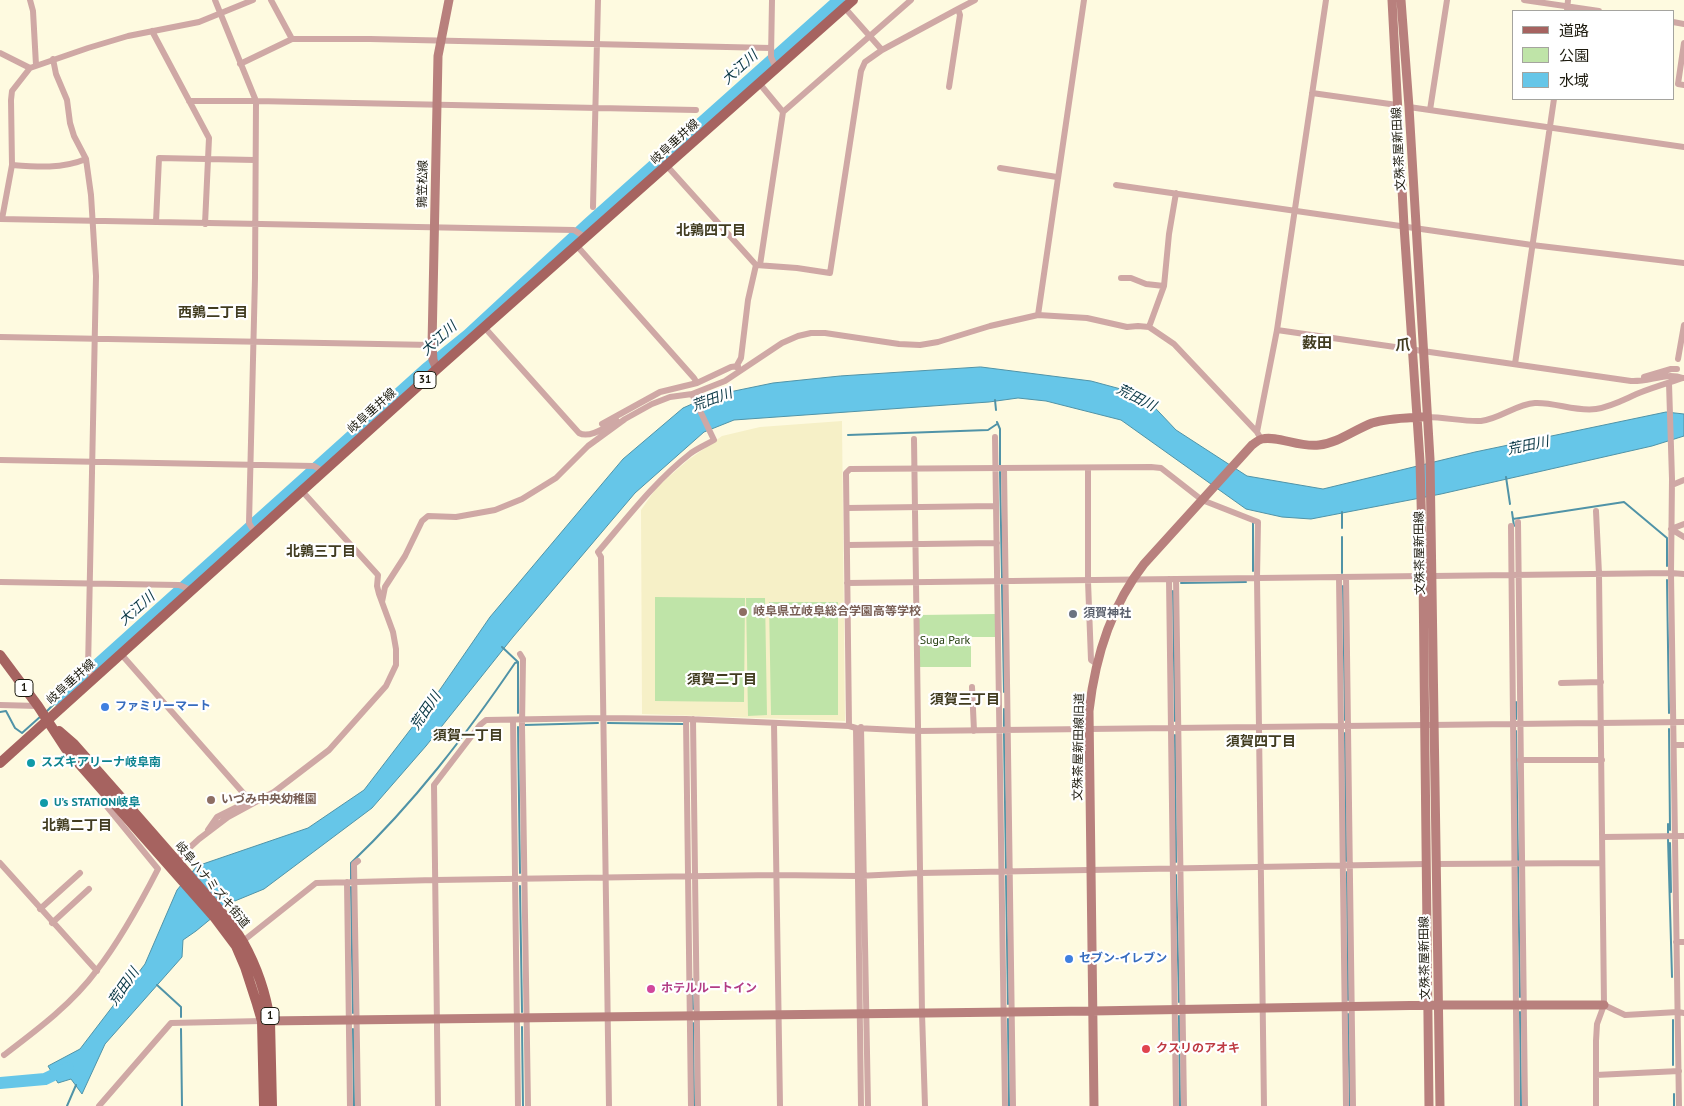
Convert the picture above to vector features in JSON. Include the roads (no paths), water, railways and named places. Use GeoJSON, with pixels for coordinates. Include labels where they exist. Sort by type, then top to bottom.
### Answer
{"type":"FeatureCollection","features":[{"type":"Feature","properties":{"kind":"main road","name":"鶉笠松線"},"geometry":{"type":"LineString","coordinates":[[435,365],[432,345],[438,56],[449,0]]}},
{"type":"Feature","properties":{"kind":"main road","name":"岐阜垂井線"},"geometry":{"type":"LineString","coordinates":[[0,763],[47,721],[90,675],[121,654],[252,528],[302,491],[435,365],[485,328],[577,246],[584,236],[667,166],[758,84],[773,63],[853,0]]}},
{"type":"Feature","properties":{"kind":"main road","name":"文殊茶屋新田線"},"geometry":{"type":"LineString","coordinates":[[1392,0],[1410,317],[1421,400],[1427,417],[1432,518],[1428,576],[1424,724],[1429,1106]]}},
{"type":"Feature","properties":{"kind":"main road","name":"文殊茶屋新田線"},"geometry":{"type":"LineString","coordinates":[[1401,0],[1422,317],[1421,400],[1418,417],[1422,521],[1428,576],[1435,724],[1440,1106]]}},
{"type":"Feature","properties":{"kind":"main road"},"geometry":{"type":"LineString","coordinates":[[1259,436],[1304,446],[1320,445],[1334,441],[1373,423],[1393,418],[1427,417]]}},
{"type":"Feature","properties":{"kind":"main road","name":"文殊茶屋新田線旧道"},"geometry":{"type":"LineString","coordinates":[[1094,1106],[1089,729],[1092,686],[1097,664],[1116,610],[1132,580],[1144,564],[1259,436]]}},
{"type":"Feature","properties":{"kind":"main road","name":"岐阜ハナミズキ街道"},"geometry":{"type":"LineString","coordinates":[[0,655],[66,748],[105,794],[176,867]]}},
{"type":"Feature","properties":{"kind":"main road","name":"岐阜ハナミズキ街道"},"geometry":{"type":"LineString","coordinates":[[47,721],[74,744],[176,867],[215,918],[237,938],[245,967],[266,1021],[272,1106]]}},
{"type":"Feature","properties":{"kind":"main road"},"geometry":{"type":"LineString","coordinates":[[266,1021],[1092,1011],[1438,1004],[1604,1005]]}},
{"type":"Feature","properties":{"kind":"main road","name":"岐阜ハナミズキ街道"},"geometry":{"type":"LineString","coordinates":[[264,1106],[266,1021]]}},
{"type":"Feature","properties":{"kind":"street"},"geometry":{"type":"LineString","coordinates":[[30,0],[33,11],[33,66]]}},
{"type":"Feature","properties":{"kind":"street"},"geometry":{"type":"LineString","coordinates":[[215,0],[256,101],[254,342],[250,464],[252,528]]}},
{"type":"Feature","properties":{"kind":"street"},"geometry":{"type":"LineString","coordinates":[[253,0],[199,22],[152,31],[88,48],[33,66],[12,91],[12,165],[1,219],[574,230],[584,236]]}},
{"type":"Feature","properties":{"kind":"street"},"geometry":{"type":"LineString","coordinates":[[271,0],[292,39]]}},
{"type":"Feature","properties":{"kind":"street"},"geometry":{"type":"LineString","coordinates":[[593,207],[598,0]]}},
{"type":"Feature","properties":{"kind":"street"},"geometry":{"type":"LineString","coordinates":[[772,0],[771,48],[773,63]]}},
{"type":"Feature","properties":{"kind":"street"},"geometry":{"type":"LineString","coordinates":[[712,387],[724,374],[738,366],[741,358],[748,300],[758,265],[784,112],[911,0]]}},
{"type":"Feature","properties":{"kind":"street"},"geometry":{"type":"LineString","coordinates":[[667,166],[758,265],[830,273],[861,71],[865,62],[882,50],[975,0]]}},
{"type":"Feature","properties":{"kind":"street"},"geometry":{"type":"LineString","coordinates":[[1038,315],[1084,0]]}},
{"type":"Feature","properties":{"kind":"street"},"geometry":{"type":"LineString","coordinates":[[1259,436],[1326,0]]}},
{"type":"Feature","properties":{"kind":"street"},"geometry":{"type":"LineString","coordinates":[[1430,110],[1447,0]]}},
{"type":"Feature","properties":{"kind":"street"},"geometry":{"type":"LineString","coordinates":[[1524,0],[1593,10]]}},
{"type":"Feature","properties":{"kind":"street"},"geometry":{"type":"LineString","coordinates":[[844,7],[882,50]]}},
{"type":"Feature","properties":{"kind":"street"},"geometry":{"type":"LineString","coordinates":[[949,87],[960,16],[958,9]]}},
{"type":"Feature","properties":{"kind":"street"},"geometry":{"type":"LineString","coordinates":[[152,31],[209,138],[205,224]]}},
{"type":"Feature","properties":{"kind":"street"},"geometry":{"type":"LineString","coordinates":[[240,64],[292,39],[771,48]]}},
{"type":"Feature","properties":{"kind":"street"},"geometry":{"type":"LineString","coordinates":[[1678,84],[1684,43]]}},
{"type":"Feature","properties":{"kind":"street"},"geometry":{"type":"LineString","coordinates":[[0,53],[33,66]]}},
{"type":"Feature","properties":{"kind":"street"},"geometry":{"type":"LineString","coordinates":[[52,59],[67,100],[70,124],[74,136],[86,159],[96,276],[89,583],[90,675]]}},
{"type":"Feature","properties":{"kind":"street"},"geometry":{"type":"LineString","coordinates":[[758,84],[784,112]]}},
{"type":"Feature","properties":{"kind":"street"},"geometry":{"type":"LineString","coordinates":[[1312,93],[1398,104]]}},
{"type":"Feature","properties":{"kind":"street"},"geometry":{"type":"LineString","coordinates":[[1515,364],[1554,100]]}},
{"type":"Feature","properties":{"kind":"street"},"geometry":{"type":"LineString","coordinates":[[189,101],[696,110]]}},
{"type":"Feature","properties":{"kind":"street"},"geometry":{"type":"LineString","coordinates":[[1409,107],[1684,147]]}},
{"type":"Feature","properties":{"kind":"street"},"geometry":{"type":"LineString","coordinates":[[156,222],[159,158],[255,160]]}},
{"type":"Feature","properties":{"kind":"street"},"geometry":{"type":"LineString","coordinates":[[12,165],[58,166],[73,164],[86,159]]}},
{"type":"Feature","properties":{"kind":"street"},"geometry":{"type":"LineString","coordinates":[[1000,168],[1057,177]]}},
{"type":"Feature","properties":{"kind":"street"},"geometry":{"type":"LineString","coordinates":[[1116,185],[1532,245],[1684,263]]}},
{"type":"Feature","properties":{"kind":"street"},"geometry":{"type":"LineString","coordinates":[[1149,327],[1164,286],[1169,234],[1176,193]]}},
{"type":"Feature","properties":{"kind":"street"},"geometry":{"type":"LineString","coordinates":[[577,246],[697,382]]}},
{"type":"Feature","properties":{"kind":"street"},"geometry":{"type":"LineString","coordinates":[[1121,278],[1131,278],[1146,284],[1164,286]]}},
{"type":"Feature","properties":{"kind":"street"},"geometry":{"type":"LineString","coordinates":[[382,602],[385,587],[397,570],[422,521],[428,516],[456,517],[494,510],[522,499],[556,478],[588,446],[625,419],[652,404],[670,397],[693,397],[725,381],[782,343],[798,336],[812,333],[825,333],[899,344],[920,344],[938,342],[990,326],[1038,315],[1088,318],[1127,327],[1149,327],[1174,344],[1259,436]]}},
{"type":"Feature","properties":{"kind":"street"},"geometry":{"type":"LineString","coordinates":[[1678,359],[1684,324]]}},
{"type":"Feature","properties":{"kind":"street"},"geometry":{"type":"LineString","coordinates":[[485,328],[579,433],[583,435],[590,434],[625,419]]}},
{"type":"Feature","properties":{"kind":"street"},"geometry":{"type":"LineString","coordinates":[[1276,330],[1631,381],[1641,382],[1673,375],[1684,378]]}},
{"type":"Feature","properties":{"kind":"street"},"geometry":{"type":"LineString","coordinates":[[0,337],[432,345]]}},
{"type":"Feature","properties":{"kind":"street"},"geometry":{"type":"LineString","coordinates":[[586,435],[660,392],[697,382],[731,367],[738,366]]}},
{"type":"Feature","properties":{"kind":"street"},"geometry":{"type":"LineString","coordinates":[[1631,381],[1671,369],[1677,369]]}},
{"type":"Feature","properties":{"kind":"street"},"geometry":{"type":"LineString","coordinates":[[1427,417],[1482,421],[1522,405],[1532,403],[1595,409],[1670,386],[1684,378]]}},
{"type":"Feature","properties":{"kind":"street"},"geometry":{"type":"LineString","coordinates":[[1670,386],[1676,942],[1681,1013],[1679,1106]]}},
{"type":"Feature","properties":{"kind":"street"},"geometry":{"type":"LineString","coordinates":[[608,1106],[601,557],[598,552],[659,481],[692,453],[714,440],[693,397]]}},
{"type":"Feature","properties":{"kind":"street"},"geometry":{"type":"LineString","coordinates":[[995,437],[1002,872],[1013,1106]]}},
{"type":"Feature","properties":{"kind":"street"},"geometry":{"type":"LineString","coordinates":[[914,439],[925,1106]]}},
{"type":"Feature","properties":{"kind":"street"},"geometry":{"type":"LineString","coordinates":[[0,460],[314,466],[322,471]]}},
{"type":"Feature","properties":{"kind":"street"},"geometry":{"type":"LineString","coordinates":[[861,1106],[860,875],[855,727],[846,583],[846,472],[850,469],[1151,467],[1161,468],[1204,497],[1258,522],[1257,578],[1264,1106]]}},
{"type":"Feature","properties":{"kind":"street"},"geometry":{"type":"LineString","coordinates":[[1004,468],[1010,872],[1005,1106]]}},
{"type":"Feature","properties":{"kind":"street"},"geometry":{"type":"LineString","coordinates":[[1088,468],[1088,581],[1091,660],[1097,664]]}},
{"type":"Feature","properties":{"kind":"street"},"geometry":{"type":"LineString","coordinates":[[1672,482],[1684,480]]}},
{"type":"Feature","properties":{"kind":"street"},"geometry":{"type":"LineString","coordinates":[[206,834],[228,817],[274,792],[304,771],[329,750],[386,686],[396,666],[393,632],[377,586],[378,575],[302,491]]}},
{"type":"Feature","properties":{"kind":"street"},"geometry":{"type":"LineString","coordinates":[[847,508],[996,506]]}},
{"type":"Feature","properties":{"kind":"street"},"geometry":{"type":"LineString","coordinates":[[1596,511],[1601,682],[1604,1005],[1597,1024],[1596,1106]]}},
{"type":"Feature","properties":{"kind":"street"},"geometry":{"type":"LineString","coordinates":[[1514,576],[1518,522]]}},
{"type":"Feature","properties":{"kind":"street"},"geometry":{"type":"LineString","coordinates":[[1671,529],[1684,524]]}},
{"type":"Feature","properties":{"kind":"street"},"geometry":{"type":"LineString","coordinates":[[1511,526],[1514,576],[1516,723],[1514,864],[1526,1106]]}},
{"type":"Feature","properties":{"kind":"street"},"geometry":{"type":"LineString","coordinates":[[1671,529],[1684,537]]}},
{"type":"Feature","properties":{"kind":"street"},"geometry":{"type":"LineString","coordinates":[[847,545],[997,543]]}},
{"type":"Feature","properties":{"kind":"street"},"geometry":{"type":"LineString","coordinates":[[846,583],[1684,574]]}},
{"type":"Feature","properties":{"kind":"street"},"geometry":{"type":"LineString","coordinates":[[1343,577],[1349,725],[1346,866]]}},
{"type":"Feature","properties":{"kind":"street"},"geometry":{"type":"LineString","coordinates":[[1343,577],[1340,725],[1353,1106]]}},
{"type":"Feature","properties":{"kind":"street"},"geometry":{"type":"LineString","coordinates":[[1173,579],[1178,1009],[1176,1106]]}},
{"type":"Feature","properties":{"kind":"street"},"geometry":{"type":"LineString","coordinates":[[0,582],[179,585],[189,589]]}},
{"type":"Feature","properties":{"kind":"street"},"geometry":{"type":"LineString","coordinates":[[121,654],[245,795],[246,800],[217,817],[206,834],[176,867]]}},
{"type":"Feature","properties":{"kind":"street"},"geometry":{"type":"LineString","coordinates":[[518,1106],[523,879],[523,659],[520,654]]}},
{"type":"Feature","properties":{"kind":"street"},"geometry":{"type":"LineString","coordinates":[[1561,683],[1601,682]]}},
{"type":"Feature","properties":{"kind":"street"},"geometry":{"type":"LineString","coordinates":[[972,687],[974,731]]}},
{"type":"Feature","properties":{"kind":"street"},"geometry":{"type":"LineString","coordinates":[[0,705],[38,706]]}},
{"type":"Feature","properties":{"kind":"street"},"geometry":{"type":"LineString","coordinates":[[689,719],[693,1016],[691,1106]]}},
{"type":"Feature","properties":{"kind":"street"},"geometry":{"type":"LineString","coordinates":[[438,1106],[434,784],[480,725],[486,720],[689,719],[918,731],[1684,722]]}},
{"type":"Feature","properties":{"kind":"street"},"geometry":{"type":"LineString","coordinates":[[513,720],[515,879],[521,1018],[528,1106]]}},
{"type":"Feature","properties":{"kind":"street"},"geometry":{"type":"LineString","coordinates":[[774,723],[777,1015],[780,1106]]}},
{"type":"Feature","properties":{"kind":"street"},"geometry":{"type":"LineString","coordinates":[[1516,723],[1520,760],[1522,864],[1517,1106]]}},
{"type":"Feature","properties":{"kind":"street"},"geometry":{"type":"LineString","coordinates":[[1674,745],[1684,745]]}},
{"type":"Feature","properties":{"kind":"street"},"geometry":{"type":"LineString","coordinates":[[1520,760],[1602,760]]}},
{"type":"Feature","properties":{"kind":"street"},"geometry":{"type":"LineString","coordinates":[[1,1053],[36,1030],[60,1010],[97,971],[128,926],[158,869],[104,803],[105,794]]}},
{"type":"Feature","properties":{"kind":"street"},"geometry":{"type":"LineString","coordinates":[[1603,837],[1684,836]]}},
{"type":"Feature","properties":{"kind":"street"},"geometry":{"type":"LineString","coordinates":[[358,861],[354,864],[351,882],[353,1020],[358,1106]]}},
{"type":"Feature","properties":{"kind":"street"},"geometry":{"type":"LineString","coordinates":[[0,863],[97,971]]}},
{"type":"Feature","properties":{"kind":"street"},"geometry":{"type":"LineString","coordinates":[[1436,864],[1602,863]]}},
{"type":"Feature","properties":{"kind":"street"},"geometry":{"type":"LineString","coordinates":[[237,938],[316,883],[1176,870],[1426,864]]}},
{"type":"Feature","properties":{"kind":"street"},"geometry":{"type":"LineString","coordinates":[[40,909],[80,873]]}},
{"type":"Feature","properties":{"kind":"street"},"geometry":{"type":"LineString","coordinates":[[52,923],[89,889]]}},
{"type":"Feature","properties":{"kind":"street"},"geometry":{"type":"LineString","coordinates":[[1676,942],[1684,942]]}},
{"type":"Feature","properties":{"kind":"street"},"geometry":{"type":"LineString","coordinates":[[1604,1005],[1625,1015],[1681,1013]]}},
{"type":"Feature","properties":{"kind":"street"},"geometry":{"type":"LineString","coordinates":[[1346,1106],[1349,1007]]}},
{"type":"Feature","properties":{"kind":"street"},"geometry":{"type":"LineString","coordinates":[[1178,1009],[1184,1106]]}},
{"type":"Feature","properties":{"kind":"street"},"geometry":{"type":"LineString","coordinates":[[862,1014],[868,1106]]}},
{"type":"Feature","properties":{"kind":"street"},"geometry":{"type":"LineString","coordinates":[[693,1016],[698,1106]]}},
{"type":"Feature","properties":{"kind":"street"},"geometry":{"type":"LineString","coordinates":[[350,1106],[353,1020]]}},
{"type":"Feature","properties":{"kind":"street"},"geometry":{"type":"LineString","coordinates":[[99,1106],[171,1023],[266,1021]]}},
{"type":"Feature","properties":{"kind":"street"},"geometry":{"type":"LineString","coordinates":[[1596,1075],[1679,1071]]}},
{"type":"Feature","properties":{"kind":"water"},"geometry":{"type":"Polygon","coordinates":[[[981,367],[1091,381],[1143,395],[1176,430],[1247,476],[1323,489],[1475,452],[1666,412],[1684,414],[1684,436],[1652,446],[1441,494],[1311,519],[1282,517],[1246,509],[1121,420],[1046,401],[1018,398],[989,402],[734,420],[704,432],[635,493],[513,637],[426,746],[372,808],[264,889],[230,903],[183,940],[182,957],[105,1044],[82,1094],[71,1079],[58,1083],[48,1066],[80,1049],[145,964],[177,890],[197,866],[308,828],[364,790],[430,704],[490,617],[623,459],[683,408],[710,396],[773,383],[840,376],[981,367]]]}},
{"type":"Feature","properties":{"kind":"waterway","name":"大江川"},"geometry":{"type":"LineString","coordinates":[[58,700],[426,369],[468,335],[588,224],[839,0]]}},
{"type":"Feature","properties":{"kind":"waterway"},"geometry":{"type":"LineString","coordinates":[[995,400],[996,410]]}},
{"type":"Feature","properties":{"kind":"waterway"},"geometry":{"type":"LineString","coordinates":[[997,422],[1000,429],[1000,466]]}},
{"type":"Feature","properties":{"kind":"waterway"},"geometry":{"type":"LineString","coordinates":[[848,435],[988,430],[997,424]]}},
{"type":"Feature","properties":{"kind":"waterway"},"geometry":{"type":"LineString","coordinates":[[1000,472],[1002,578]]}},
{"type":"Feature","properties":{"kind":"waterway"},"geometry":{"type":"LineString","coordinates":[[1506,477],[1510,504]]}},
{"type":"Feature","properties":{"kind":"waterway"},"geometry":{"type":"LineString","coordinates":[[1513,519],[1624,502],[1667,538],[1667,566]]}},
{"type":"Feature","properties":{"kind":"waterway"},"geometry":{"type":"LineString","coordinates":[[1342,512],[1342,528]]}},
{"type":"Feature","properties":{"kind":"waterway"},"geometry":{"type":"LineString","coordinates":[[1512,512],[1514,526]]}},
{"type":"Feature","properties":{"kind":"waterway"},"geometry":{"type":"LineString","coordinates":[[1253,523],[1253,571]]}},
{"type":"Feature","properties":{"kind":"waterway"},"geometry":{"type":"LineString","coordinates":[[1342,537],[1342,573]]}},
{"type":"Feature","properties":{"kind":"waterway"},"geometry":{"type":"LineString","coordinates":[[1667,580],[1669,713]]}},
{"type":"Feature","properties":{"kind":"waterway"},"geometry":{"type":"LineString","coordinates":[[1181,583],[1246,582]]}},
{"type":"Feature","properties":{"kind":"waterway"},"geometry":{"type":"LineString","coordinates":[[1002,585],[1004,692]]}},
{"type":"Feature","properties":{"kind":"waterway"},"geometry":{"type":"LineString","coordinates":[[1343,586],[1345,720]]}},
{"type":"Feature","properties":{"kind":"waterway"},"geometry":{"type":"LineString","coordinates":[[1173,591],[1175,721]]}},
{"type":"Feature","properties":{"kind":"waterway"},"geometry":{"type":"LineString","coordinates":[[502,647],[518,662],[518,713]]}},
{"type":"Feature","properties":{"kind":"waterway"},"geometry":{"type":"LineString","coordinates":[[351,879],[351,863],[396,817],[438,768],[478,716],[515,663],[518,662]]}},
{"type":"Feature","properties":{"kind":"waterway"},"geometry":{"type":"LineString","coordinates":[[47,711],[58,700]]}},
{"type":"Feature","properties":{"kind":"waterway"},"geometry":{"type":"LineString","coordinates":[[1516,702],[1516,719]]}},
{"type":"Feature","properties":{"kind":"waterway"},"geometry":{"type":"LineString","coordinates":[[1004,709],[1004,726]]}},
{"type":"Feature","properties":{"kind":"waterway"},"geometry":{"type":"LineString","coordinates":[[0,712],[6,711],[15,728],[22,733],[41,716]]}},
{"type":"Feature","properties":{"kind":"waterway"},"geometry":{"type":"LineString","coordinates":[[524,725],[598,723]]}},
{"type":"Feature","properties":{"kind":"waterway"},"geometry":{"type":"LineString","coordinates":[[608,723],[683,724]]}},
{"type":"Feature","properties":{"kind":"waterway"},"geometry":{"type":"LineString","coordinates":[[518,727],[520,873]]}},
{"type":"Feature","properties":{"kind":"waterway"},"geometry":{"type":"LineString","coordinates":[[1669,729],[1670,830]]}},
{"type":"Feature","properties":{"kind":"waterway"},"geometry":{"type":"LineString","coordinates":[[1516,731],[1518,861]]}},
{"type":"Feature","properties":{"kind":"waterway"},"geometry":{"type":"LineString","coordinates":[[1345,733],[1346,861]]}},
{"type":"Feature","properties":{"kind":"waterway"},"geometry":{"type":"LineString","coordinates":[[1004,734],[1006,870]]}},
{"type":"Feature","properties":{"kind":"waterway"},"geometry":{"type":"LineString","coordinates":[[1175,735],[1176,862]]}},
{"type":"Feature","properties":{"kind":"waterway"},"geometry":{"type":"LineString","coordinates":[[1668,824],[1668,834]]}},
{"type":"Feature","properties":{"kind":"waterway"},"geometry":{"type":"LineString","coordinates":[[1668,839],[1672,977]]}},
{"type":"Feature","properties":{"kind":"waterway"},"geometry":{"type":"LineString","coordinates":[[1670,843],[1671,892]]}},
{"type":"Feature","properties":{"kind":"waterway"},"geometry":{"type":"LineString","coordinates":[[1518,867],[1520,997]]}},
{"type":"Feature","properties":{"kind":"waterway"},"geometry":{"type":"LineString","coordinates":[[1347,872],[1348,1000]]}},
{"type":"Feature","properties":{"kind":"waterway"},"geometry":{"type":"LineString","coordinates":[[1176,875],[1179,1002]]}},
{"type":"Feature","properties":{"kind":"waterway"},"geometry":{"type":"LineString","coordinates":[[1006,876],[1008,1004]]}},
{"type":"Feature","properties":{"kind":"waterway"},"geometry":{"type":"LineString","coordinates":[[520,886],[522,1012]]}},
{"type":"Feature","properties":{"kind":"waterway"},"geometry":{"type":"LineString","coordinates":[[351,887],[353,1013]]}},
{"type":"Feature","properties":{"kind":"waterway"},"geometry":{"type":"LineString","coordinates":[[692,979],[693,1009]]}},
{"type":"Feature","properties":{"kind":"waterway"},"geometry":{"type":"LineString","coordinates":[[157,985],[181,1007],[181,1017]]}},
{"type":"Feature","properties":{"kind":"waterway"},"geometry":{"type":"LineString","coordinates":[[1520,1012],[1521,1106]]}},
{"type":"Feature","properties":{"kind":"waterway"},"geometry":{"type":"LineString","coordinates":[[1348,1014],[1350,1106]]}},
{"type":"Feature","properties":{"kind":"waterway"},"geometry":{"type":"LineString","coordinates":[[1179,1016],[1180,1106]]}},
{"type":"Feature","properties":{"kind":"waterway"},"geometry":{"type":"LineString","coordinates":[[1008,1019],[1009,1106]]}},
{"type":"Feature","properties":{"kind":"waterway"},"geometry":{"type":"LineString","coordinates":[[1673,1020],[1673,1065]]}},
{"type":"Feature","properties":{"kind":"waterway"},"geometry":{"type":"LineString","coordinates":[[693,1023],[694,1106]]}},
{"type":"Feature","properties":{"kind":"waterway"},"geometry":{"type":"LineString","coordinates":[[522,1027],[523,1106]]}},
{"type":"Feature","properties":{"kind":"waterway"},"geometry":{"type":"LineString","coordinates":[[181,1029],[182,1106]]}},
{"type":"Feature","properties":{"kind":"waterway"},"geometry":{"type":"LineString","coordinates":[[353,1029],[354,1106]]}},
{"type":"Feature","properties":{"kind":"waterway","name":"荒田川"},"geometry":{"type":"LineString","coordinates":[[0,1083],[45,1079],[68,1068]]}},
{"type":"Feature","properties":{"kind":"waterway"},"geometry":{"type":"LineString","coordinates":[[67,1106],[76,1085]]}},
{"type":"Feature","properties":{"kind":"waterway"},"geometry":{"type":"LineString","coordinates":[[1674,1094],[1674,1106]]}},
{"type":"Feature","properties":{"kind":"place","name":"岐阜県立岐阜総合学園高等学校"},"geometry":{"type":"Point","coordinates":[743,612]}},
{"type":"Feature","properties":{"kind":"place","name":"須賀神社"},"geometry":{"type":"Point","coordinates":[1073,614]}},
{"type":"Feature","properties":{"kind":"place","name":"ファミリーマート"},"geometry":{"type":"Point","coordinates":[105,707]}},
{"type":"Feature","properties":{"kind":"place","name":"スズキアリーナ岐阜南"},"geometry":{"type":"Point","coordinates":[31,763]}},
{"type":"Feature","properties":{"kind":"place","name":"いづみ中央幼稚園"},"geometry":{"type":"Point","coordinates":[211,800]}},
{"type":"Feature","properties":{"kind":"place","name":"U’s STATION岐阜"},"geometry":{"type":"Point","coordinates":[44,803]}},
{"type":"Feature","properties":{"kind":"place","name":"セブン-イレブン"},"geometry":{"type":"Point","coordinates":[1069,959]}},
{"type":"Feature","properties":{"kind":"place","name":"ホテルルートイン"},"geometry":{"type":"Point","coordinates":[651,989]}},
{"type":"Feature","properties":{"kind":"place","name":"クスリのアオキ"},"geometry":{"type":"Point","coordinates":[1146,1049]}},
{"type":"Feature","properties":{"kind":"district","name":"北鶉四丁目"},"geometry":{"type":"Point","coordinates":[711,231]}},
{"type":"Feature","properties":{"kind":"district","name":"西鶉二丁目"},"geometry":{"type":"Point","coordinates":[213,313]}},
{"type":"Feature","properties":{"kind":"district","name":"薮田"},"geometry":{"type":"Point","coordinates":[1317,344]}},
{"type":"Feature","properties":{"kind":"district","name":"爪"},"geometry":{"type":"Point","coordinates":[1403,346]}},
{"type":"Feature","properties":{"kind":"district","name":"北鶉三丁目"},"geometry":{"type":"Point","coordinates":[321,552]}},
{"type":"Feature","properties":{"kind":"district","name":"須賀二丁目"},"geometry":{"type":"Point","coordinates":[722,680]}},
{"type":"Feature","properties":{"kind":"district","name":"須賀三丁目"},"geometry":{"type":"Point","coordinates":[965,700]}},
{"type":"Feature","properties":{"kind":"district","name":"須賀一丁目"},"geometry":{"type":"Point","coordinates":[468,736]}},
{"type":"Feature","properties":{"kind":"district","name":"須賀四丁目"},"geometry":{"type":"Point","coordinates":[1261,742]}},
{"type":"Feature","properties":{"kind":"district","name":"北鶉二丁目"},"geometry":{"type":"Point","coordinates":[77,826]}},
{"type":"Feature","properties":{"kind":"park label","name":"Suga Park"},"geometry":{"type":"Point","coordinates":[945,641]}}]}
